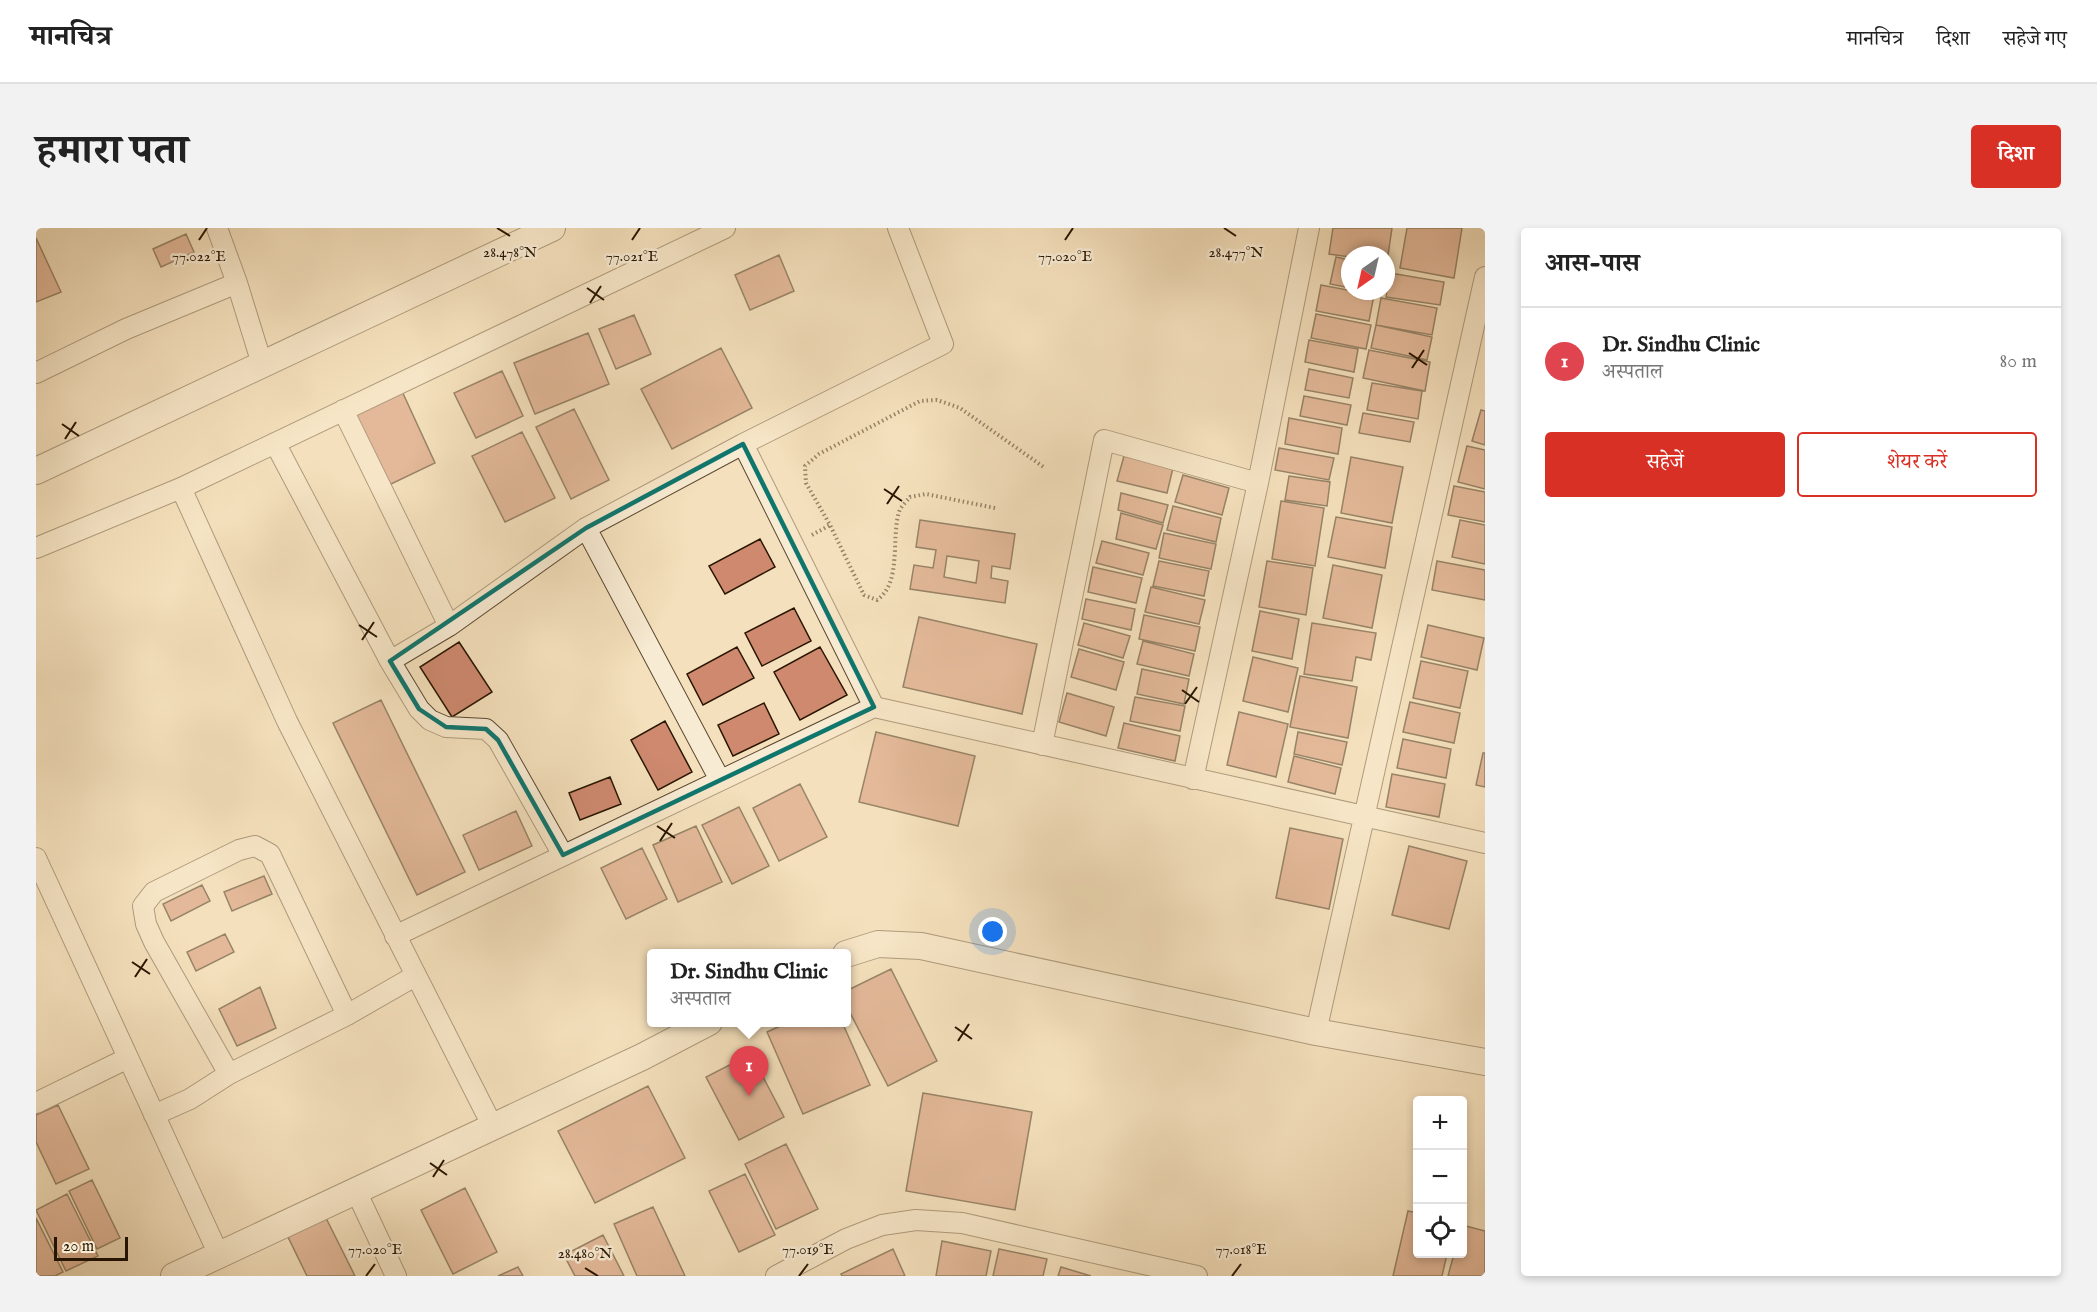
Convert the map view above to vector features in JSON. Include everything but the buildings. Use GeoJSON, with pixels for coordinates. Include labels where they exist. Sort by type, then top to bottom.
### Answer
{"type":"FeatureCollection","features":[{"type":"Feature","properties":{"kind":"street"},"geometry":{"type":"LineString","coordinates":[[217,228],[262,364]]}},
{"type":"Feature","properties":{"kind":"street"},"geometry":{"type":"LineString","coordinates":[[36,471],[552,228]]}},
{"type":"Feature","properties":{"kind":"street"},"geometry":{"type":"LineString","coordinates":[[36,548],[181,488],[725,228]]}},
{"type":"Feature","properties":{"kind":"street"},"geometry":{"type":"LineString","coordinates":[[390,661],[449,626],[586,528],[742,444],[943,344],[898,228]]}},
{"type":"Feature","properties":{"kind":"street"},"geometry":{"type":"LineString","coordinates":[[1193,779],[1258,483],[1309,228]]}},
{"type":"Feature","properties":{"kind":"street"},"geometry":{"type":"LineString","coordinates":[[1316,1032],[1485,278]]}},
{"type":"Feature","properties":{"kind":"street"},"geometry":{"type":"LineString","coordinates":[[36,373],[126,329],[237,284]]}},
{"type":"Feature","properties":{"kind":"street"},"geometry":{"type":"LineString","coordinates":[[343,410],[449,626]]}},
{"type":"Feature","properties":{"kind":"street"},"geometry":{"type":"LineString","coordinates":[[1042,745],[1104,440],[1258,483]]}},
{"type":"Feature","properties":{"kind":"street"},"geometry":{"type":"LineString","coordinates":[[275,443],[390,661],[419,709],[430,720],[446,727],[486,729],[498,740],[563,855]]}},
{"type":"Feature","properties":{"kind":"street"},"geometry":{"type":"LineString","coordinates":[[742,444],[874,707]]}},
{"type":"Feature","properties":{"kind":"street"},"geometry":{"type":"LineString","coordinates":[[181,488],[287,721],[493,1127]]}},
{"type":"Feature","properties":{"kind":"street"},"geometry":{"type":"LineString","coordinates":[[586,528],[720,780]]}},
{"type":"Feature","properties":{"kind":"street"},"geometry":{"type":"LineString","coordinates":[[395,936],[874,707],[1485,843]]}},
{"type":"Feature","properties":{"kind":"street"},"geometry":{"type":"LineString","coordinates":[[229,1074],[146,924],[143,906],[154,892],[175,881],[239,850],[255,846],[270,854],[347,1015]]}},
{"type":"Feature","properties":{"kind":"street"},"geometry":{"type":"LineString","coordinates":[[36,858],[219,1255]]}},
{"type":"Feature","properties":{"kind":"street"},"geometry":{"type":"LineString","coordinates":[[851,952],[878,944],[921,946],[1316,1032],[1485,1062]]}},
{"type":"Feature","properties":{"kind":"street"},"geometry":{"type":"LineString","coordinates":[[154,1115],[190,1099],[229,1074],[347,1015],[415,976]]}},
{"type":"Feature","properties":{"kind":"street"},"geometry":{"type":"LineString","coordinates":[[174,1276],[702,1027]]}},
{"type":"Feature","properties":{"kind":"street"},"geometry":{"type":"LineString","coordinates":[[36,1103],[128,1058]]}},
{"type":"Feature","properties":{"kind":"street"},"geometry":{"type":"LineString","coordinates":[[356,1191],[396,1276]]}},
{"type":"Feature","properties":{"kind":"street"},"geometry":{"type":"LineString","coordinates":[[776,1276],[846,1239],[882,1225],[916,1220],[962,1223],[1197,1276]]}},
{"type":"Feature","properties":{"kind":"path"},"geometry":{"type":"LineString","coordinates":[[994,508],[926,494],[910,497],[899,510],[891,581],[885,594],[877,600],[864,595],[855,580],[830,525],[806,483],[805,466],[819,454],[920,401],[937,400],[960,408],[1045,468]]}},
{"type":"Feature","properties":{"kind":"highlighted area"},"geometry":{"type":"Polygon","coordinates":[[[743,444],[874,707],[563,855],[498,740],[486,729],[446,727],[419,709],[390,661],[586,528],[743,444]]]}},
{"type":"Feature","properties":{"kind":"place","name":"Dr. Sindhu Clinic"},"geometry":{"type":"Point","coordinates":[749,1096]}}]}
